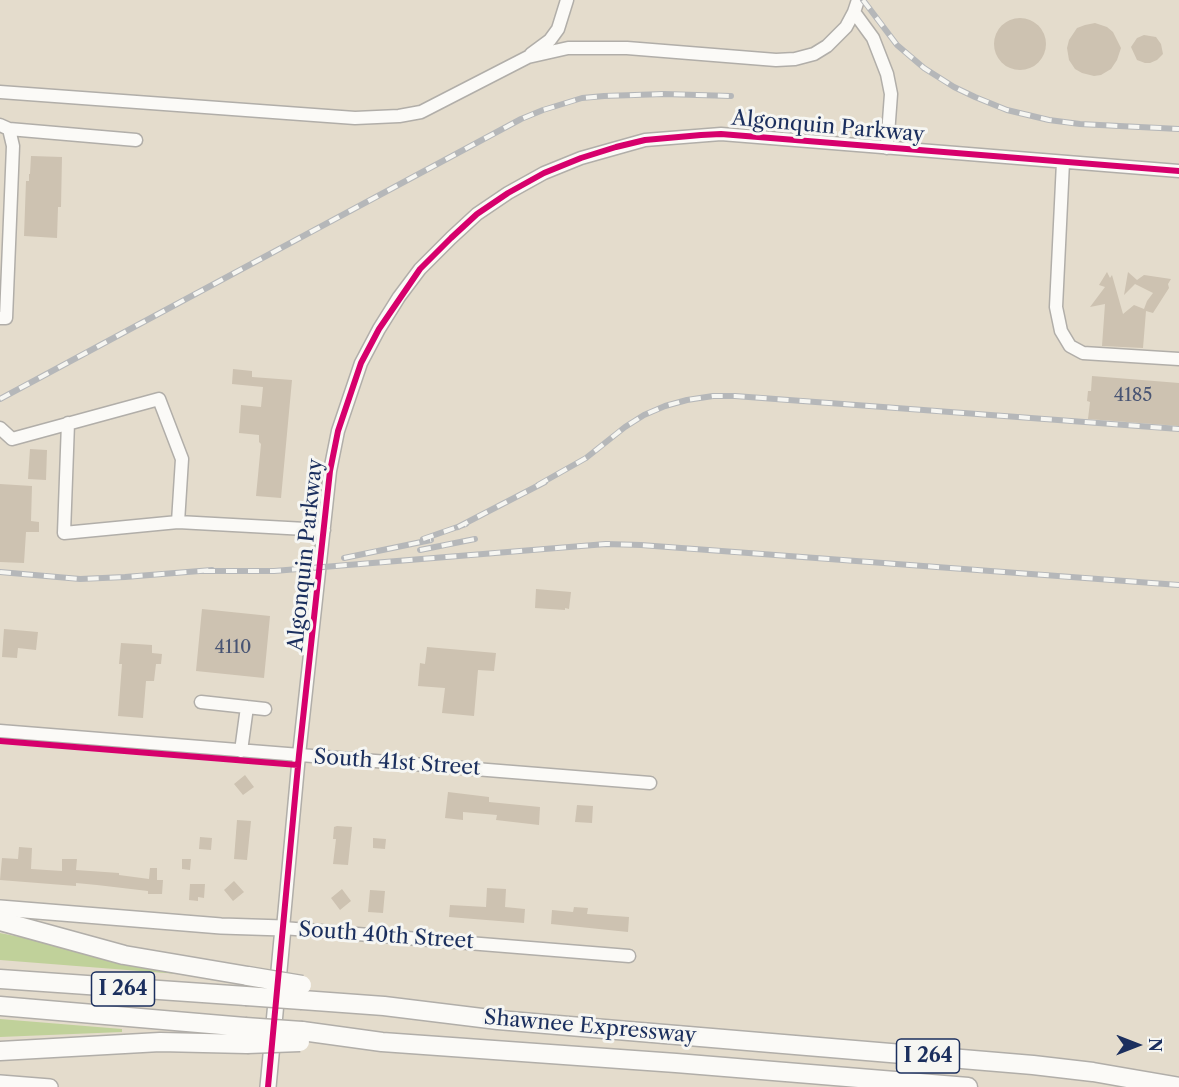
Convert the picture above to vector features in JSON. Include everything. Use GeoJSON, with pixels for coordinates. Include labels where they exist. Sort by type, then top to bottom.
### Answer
{"type":"FeatureCollection","features":[{"type":"Feature","properties":{"kind":"highway"},"geometry":{"type":"LineString","coordinates":[[0,921],[124,955],[248,976],[302,992]]}},
{"type":"Feature","properties":{"kind":"highway","name":"I 264"},"geometry":{"type":"LineString","coordinates":[[0,979],[246,996],[302,992]]}},
{"type":"Feature","properties":{"kind":"highway","name":"Shawnee Expressway"},"geometry":{"type":"LineString","coordinates":[[302,992],[384,1006],[498,1020],[1033,1065],[1093,1072],[1179,1087]]}},
{"type":"Feature","properties":{"kind":"highway","name":"Shawnee Expressway"},"geometry":{"type":"LineString","coordinates":[[0,1006],[246,1036],[301,1036],[968,1087]]}},
{"type":"Feature","properties":{"kind":"highway"},"geometry":{"type":"LineString","coordinates":[[0,1051],[246,1036]]}},
{"type":"Feature","properties":{"kind":"main road","name":"South 40th Street"},"geometry":{"type":"LineString","coordinates":[[0,908],[221,926],[283,928]]}},
{"type":"Feature","properties":{"kind":"main road","name":"Algonquin Parkway"},"geometry":{"type":"LineString","coordinates":[[268,1087],[283,928]]}},
{"type":"Feature","properties":{"kind":"main road"},"geometry":{"type":"LineString","coordinates":[[0,1083],[50,1087]]}},
{"type":"Feature","properties":{"kind":"street"},"geometry":{"type":"LineString","coordinates":[[0,92],[378,118],[421,112],[528,57],[550,40],[558,29],[567,0]]}},
{"type":"Feature","properties":{"kind":"street"},"geometry":{"type":"LineString","coordinates":[[528,57],[568,48],[627,48],[776,60],[795,59],[814,54],[827,46],[846,27],[858,0]]}},
{"type":"Feature","properties":{"kind":"street"},"geometry":{"type":"LineString","coordinates":[[854,12],[873,38],[887,74],[891,93],[887,148]]}},
{"type":"Feature","properties":{"kind":"street"},"geometry":{"type":"LineString","coordinates":[[0,318],[6,318],[13,146],[5,127],[136,140]]}},
{"type":"Feature","properties":{"kind":"street","name":"Algonquin Parkway"},"geometry":{"type":"LineString","coordinates":[[283,928],[330,471],[338,431],[361,363],[379,328],[420,268],[477,214],[544,173],[582,158],[645,140],[721,134],[1179,171]]}},
{"type":"Feature","properties":{"kind":"street"},"geometry":{"type":"LineString","coordinates":[[1063,162],[1056,307],[1061,331],[1070,346],[1083,353],[1179,359]]}},
{"type":"Feature","properties":{"kind":"street"},"geometry":{"type":"LineString","coordinates":[[0,428],[12,438],[159,399],[182,459],[178,522]]}},
{"type":"Feature","properties":{"kind":"street"},"geometry":{"type":"LineString","coordinates":[[68,423],[64,533],[178,522],[324,530]]}},
{"type":"Feature","properties":{"kind":"street"},"geometry":{"type":"LineString","coordinates":[[201,702],[265,709]]}},
{"type":"Feature","properties":{"kind":"street"},"geometry":{"type":"LineString","coordinates":[[241,750],[247,707]]}},
{"type":"Feature","properties":{"kind":"street","name":"South 41st Street"},"geometry":{"type":"LineString","coordinates":[[0,731],[650,783]]}},
{"type":"Feature","properties":{"kind":"street","name":"South 40th Street"},"geometry":{"type":"LineString","coordinates":[[283,928],[629,956]]}},
{"type":"Feature","properties":{"kind":"green space"},"geometry":{"type":"Polygon","coordinates":[[[0,933],[129,959],[216,977],[0,960],[0,933]]]}},
{"type":"Feature","properties":{"kind":"green space"},"geometry":{"type":"Polygon","coordinates":[[[0,1019],[122,1029],[122,1032],[0,1037],[0,1019]]]}},
{"type":"Feature","properties":{"kind":"building"},"geometry":{"type":"Polygon","coordinates":[[[1015,18],[1025,18],[1034,22],[1042,30],[1046,44],[1042,58],[1034,66],[1025,70],[1015,70],[1006,66],[998,58],[994,49],[994,39],[998,30],[1006,22],[1015,18]]]}},
{"type":"Feature","properties":{"kind":"building"},"geometry":{"type":"Polygon","coordinates":[[[1095,23],[1113,32],[1121,48],[1111,69],[1094,76],[1075,69],[1069,60],[1067,48],[1077,28],[1095,23]]]}},
{"type":"Feature","properties":{"kind":"building"},"geometry":{"type":"Polygon","coordinates":[[[1144,35],[1156,37],[1161,44],[1163,54],[1150,63],[1137,60],[1131,47],[1137,38],[1144,35]]]}},
{"type":"Feature","properties":{"kind":"building"},"geometry":{"type":"Polygon","coordinates":[[[31,156],[62,157],[61,207],[58,207],[57,238],[24,236],[26,181],[29,181],[31,156]]]}},
{"type":"Feature","properties":{"kind":"building"},"geometry":{"type":"Polygon","coordinates":[[[1107,272],[1110,278],[1112,275],[1123,314],[1134,305],[1144,309],[1153,293],[1135,284],[1124,295],[1128,272],[1137,280],[1144,275],[1171,279],[1168,284],[1169,288],[1153,313],[1146,311],[1143,348],[1102,346],[1105,304],[1090,307],[1105,287],[1099,285],[1107,272]]]}},
{"type":"Feature","properties":{"kind":"building"},"geometry":{"type":"Polygon","coordinates":[[[233,369],[252,371],[252,377],[292,380],[281,498],[256,496],[261,444],[259,435],[239,433],[241,405],[261,407],[263,387],[232,384],[233,369]]]}},
{"type":"Feature","properties":{"kind":"building"},"geometry":{"type":"Polygon","coordinates":[[[1092,376],[1179,383],[1179,426],[1088,419],[1090,402],[1087,401],[1088,391],[1091,391],[1092,376]]]}},
{"type":"Feature","properties":{"kind":"building"},"geometry":{"type":"Polygon","coordinates":[[[30,449],[47,450],[46,480],[28,479],[30,449]]]}},
{"type":"Feature","properties":{"kind":"building"},"geometry":{"type":"Polygon","coordinates":[[[0,484],[32,486],[31,521],[39,522],[39,532],[26,532],[24,563],[0,562],[0,484]]]}},
{"type":"Feature","properties":{"kind":"building"},"geometry":{"type":"Polygon","coordinates":[[[536,589],[571,592],[569,609],[535,608],[536,589]]]}},
{"type":"Feature","properties":{"kind":"building"},"geometry":{"type":"Polygon","coordinates":[[[202,609],[270,616],[264,678],[196,671],[202,609]]]}},
{"type":"Feature","properties":{"kind":"building"},"geometry":{"type":"Polygon","coordinates":[[[4,629],[38,632],[36,650],[18,648],[17,658],[2,657],[4,629]]]}},
{"type":"Feature","properties":{"kind":"building"},"geometry":{"type":"Polygon","coordinates":[[[121,643],[152,645],[152,653],[162,654],[161,664],[156,664],[154,681],[146,681],[143,718],[118,716],[122,664],[119,664],[121,643]]]}},
{"type":"Feature","properties":{"kind":"building"},"geometry":{"type":"Polygon","coordinates":[[[427,647],[496,653],[494,671],[478,670],[474,716],[442,713],[445,688],[418,686],[420,663],[425,664],[427,647]]]}},
{"type":"Feature","properties":{"kind":"building"},"geometry":{"type":"Polygon","coordinates":[[[245,775],[254,787],[243,795],[234,784],[245,775]]]}},
{"type":"Feature","properties":{"kind":"building"},"geometry":{"type":"Polygon","coordinates":[[[448,792],[489,797],[489,802],[540,807],[539,825],[496,820],[497,815],[463,812],[463,820],[445,818],[448,792]]]}},
{"type":"Feature","properties":{"kind":"building"},"geometry":{"type":"Polygon","coordinates":[[[577,805],[593,806],[592,823],[575,822],[577,805]]]}},
{"type":"Feature","properties":{"kind":"building"},"geometry":{"type":"Polygon","coordinates":[[[237,820],[251,821],[247,860],[234,859],[237,820]]]}},
{"type":"Feature","properties":{"kind":"building"},"geometry":{"type":"Polygon","coordinates":[[[334,827],[352,827],[348,865],[333,864],[336,839],[333,839],[334,827]]]}},
{"type":"Feature","properties":{"kind":"building"},"geometry":{"type":"Polygon","coordinates":[[[200,837],[212,838],[211,850],[199,849],[200,837]]]}},
{"type":"Feature","properties":{"kind":"building"},"geometry":{"type":"Polygon","coordinates":[[[373,838],[386,839],[385,849],[373,848],[373,838]]]}},
{"type":"Feature","properties":{"kind":"building"},"geometry":{"type":"Polygon","coordinates":[[[19,847],[32,848],[31,869],[62,871],[62,859],[77,859],[76,870],[119,873],[119,875],[149,879],[150,868],[157,868],[157,880],[163,880],[162,894],[76,883],[76,886],[0,880],[2,858],[18,859],[19,847]]]}},
{"type":"Feature","properties":{"kind":"building"},"geometry":{"type":"Polygon","coordinates":[[[182,859],[191,859],[190,870],[182,869],[182,859]]]}},
{"type":"Feature","properties":{"kind":"building"},"geometry":{"type":"Polygon","coordinates":[[[234,881],[244,892],[233,901],[224,890],[234,881]]]}},
{"type":"Feature","properties":{"kind":"building"},"geometry":{"type":"Polygon","coordinates":[[[190,884],[205,884],[204,898],[198,897],[198,901],[189,900],[190,884]]]}},
{"type":"Feature","properties":{"kind":"building"},"geometry":{"type":"Polygon","coordinates":[[[487,888],[506,889],[505,907],[525,909],[524,923],[449,917],[450,905],[486,907],[487,888]]]}},
{"type":"Feature","properties":{"kind":"building"},"geometry":{"type":"Polygon","coordinates":[[[342,889],[351,901],[340,910],[331,898],[342,889]]]}},
{"type":"Feature","properties":{"kind":"building"},"geometry":{"type":"Polygon","coordinates":[[[370,890],[385,891],[383,913],[368,912],[370,890]]]}},
{"type":"Feature","properties":{"kind":"building"},"geometry":{"type":"Polygon","coordinates":[[[574,907],[588,908],[587,914],[629,917],[628,932],[551,924],[552,910],[573,912],[574,907]]]}},
{"type":"Feature","properties":{"kind":"railway"},"geometry":{"type":"LineString","coordinates":[[863,0],[897,45],[924,68],[975,97],[1007,110],[1049,120],[1080,124],[1179,129]]}},
{"type":"Feature","properties":{"kind":"railway"},"geometry":{"type":"LineString","coordinates":[[0,399],[521,119],[582,98],[664,94],[731,96]]}},
{"type":"Feature","properties":{"kind":"railway"},"geometry":{"type":"LineString","coordinates":[[538,485],[586,458],[644,415],[665,406],[713,396],[1179,429]]}},
{"type":"Feature","properties":{"kind":"railway"},"geometry":{"type":"LineString","coordinates":[[458,527],[545,482]]}},
{"type":"Feature","properties":{"kind":"railway"},"geometry":{"type":"LineString","coordinates":[[423,539],[466,524]]}},
{"type":"Feature","properties":{"kind":"railway"},"geometry":{"type":"LineString","coordinates":[[420,550],[475,539]]}},
{"type":"Feature","properties":{"kind":"railway"},"geometry":{"type":"LineString","coordinates":[[344,558],[431,540]]}},
{"type":"Feature","properties":{"kind":"railway"},"geometry":{"type":"LineString","coordinates":[[204,571],[274,571],[606,544],[1179,585]]}},
{"type":"Feature","properties":{"kind":"railway"},"geometry":{"type":"LineString","coordinates":[[0,572],[80,579],[212,570]]}},
{"type":"Feature","properties":{"kind":"cycle path"},"geometry":{"type":"LineString","coordinates":[[268,1087],[299,755],[330,471],[338,431],[361,363],[379,329],[420,269],[477,214],[508,193],[544,173],[581,158],[645,140],[721,134],[1179,171]]}},
{"type":"Feature","properties":{"kind":"cycle path"},"geometry":{"type":"LineString","coordinates":[[0,741],[298,765]]}}]}
